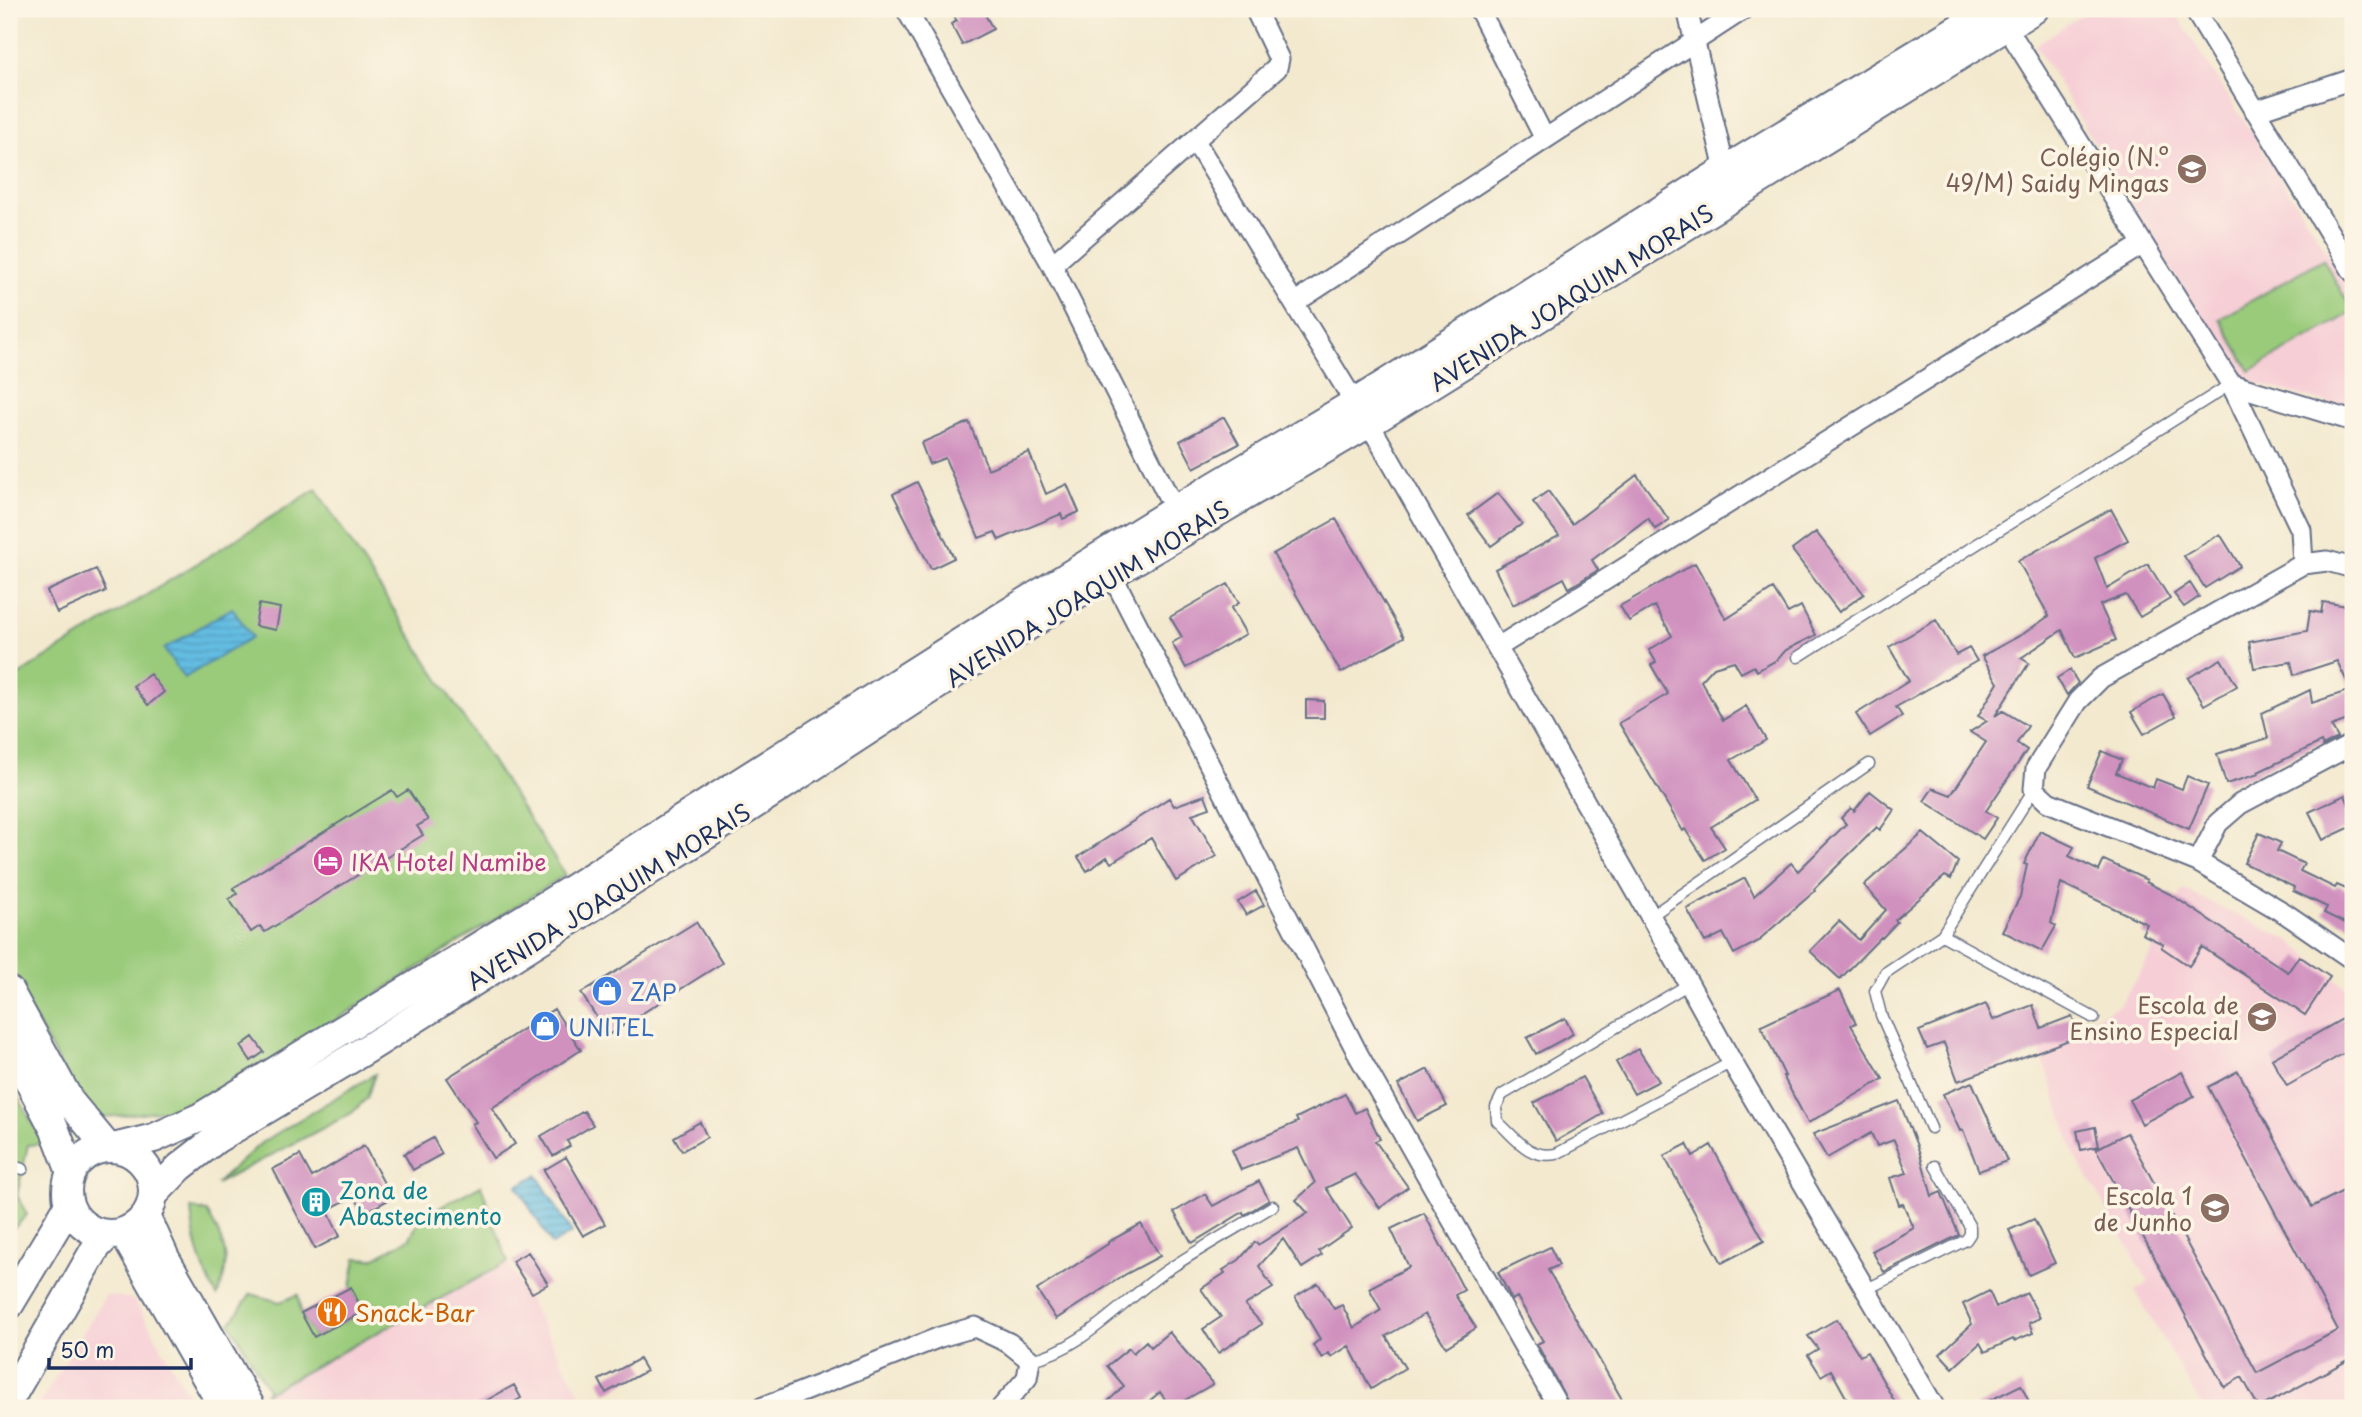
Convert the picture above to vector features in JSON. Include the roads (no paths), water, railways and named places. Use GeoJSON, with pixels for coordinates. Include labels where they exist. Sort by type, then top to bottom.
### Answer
{"type":"FeatureCollection","features":[{"type":"Feature","properties":{"kind":"street"},"geometry":{"type":"LineString","coordinates":[[906,9],[1052,265],[1175,510]]}},
{"type":"Feature","properties":{"kind":"street"},"geometry":{"type":"LineString","coordinates":[[1052,265],[1277,68],[1279,60],[1255,9]]}},
{"type":"Feature","properties":{"kind":"street"},"geometry":{"type":"LineString","coordinates":[[1479,9],[1545,139]]}},
{"type":"Feature","properties":{"kind":"street"},"geometry":{"type":"LineString","coordinates":[[1687,9],[1725,170]]}},
{"type":"Feature","properties":{"kind":"street"},"geometry":{"type":"LineString","coordinates":[[1294,303],[1744,9]]}},
{"type":"Feature","properties":{"kind":"street","name":"AVENIDA JOAQUIM MORAIS"},"geometry":{"type":"LineString","coordinates":[[111,1148],[153,1138],[201,1118],[574,888],[962,641],[1175,510],[1362,413],[1725,170],[1994,13],[2034,9]]}},
{"type":"Feature","properties":{"kind":"street"},"geometry":{"type":"LineString","coordinates":[[2194,9],[2255,111],[2344,239],[2353,272]]}},
{"type":"Feature","properties":{"kind":"street"},"geometry":{"type":"LineString","coordinates":[[1994,13],[2231,384],[2301,530],[2303,564]]}},
{"type":"Feature","properties":{"kind":"street","name":"AVENIDA JOAQUIM MORAIS"},"geometry":{"type":"LineString","coordinates":[[150,1205],[180,1167],[216,1139],[370,1047],[739,814],[1111,573],[1994,13]]}},
{"type":"Feature","properties":{"kind":"street"},"geometry":{"type":"LineString","coordinates":[[2255,111],[2353,79]]}},
{"type":"Feature","properties":{"kind":"street"},"geometry":{"type":"LineString","coordinates":[[1195,141],[1362,413],[1498,647],[1732,1062],[1935,1408]]}},
{"type":"Feature","properties":{"kind":"street"},"geometry":{"type":"LineString","coordinates":[[1498,647],[2143,244]]}},
{"type":"Feature","properties":{"kind":"street"},"geometry":{"type":"LineString","coordinates":[[2231,384],[2353,421]]}},
{"type":"Feature","properties":{"kind":"street"},"geometry":{"type":"LineString","coordinates":[[2352,563],[2327,561],[2303,564],[2101,678],[2078,701],[2036,768],[2034,789],[2048,802],[2198,862],[2286,914],[2353,960]]}},
{"type":"Feature","properties":{"kind":"street"},"geometry":{"type":"LineString","coordinates":[[1111,573],[1359,1056],[1559,1408]]}},
{"type":"Feature","properties":{"kind":"street"},"geometry":{"type":"LineString","coordinates":[[2198,862],[2218,823],[2240,804],[2353,744]]}},
{"type":"Feature","properties":{"kind":"street"},"geometry":{"type":"LineString","coordinates":[[9,990],[70,1102],[111,1148]]}},
{"type":"Feature","properties":{"kind":"street"},"geometry":{"type":"LineString","coordinates":[[9,1043],[55,1130],[71,1172]]}},
{"type":"Feature","properties":{"kind":"street"},"geometry":{"type":"LineString","coordinates":[[116,1233],[96,1232],[85,1226],[75,1217],[67,1192],[71,1172],[83,1157],[111,1148],[123,1150],[136,1157],[146,1167],[152,1180],[150,1205],[165,1258],[251,1408]]}},
{"type":"Feature","properties":{"kind":"street"},"geometry":{"type":"LineString","coordinates":[[9,1306],[69,1205]]}},
{"type":"Feature","properties":{"kind":"street"},"geometry":{"type":"LineString","coordinates":[[9,1400],[97,1246],[116,1233],[136,1226],[150,1205]]}},
{"type":"Feature","properties":{"kind":"street"},"geometry":{"type":"LineString","coordinates":[[116,1233],[225,1408]]}},
{"type":"Feature","properties":{"kind":"street"},"geometry":{"type":"LineString","coordinates":[[761,1408],[940,1337],[975,1327],[1009,1343],[1030,1360],[1027,1378],[1001,1408]]}},
{"type":"Feature","properties":{"kind":"lane"},"geometry":{"type":"LineString","coordinates":[[1798,657],[2231,384]]}},
{"type":"Feature","properties":{"kind":"lane"},"geometry":{"type":"LineString","coordinates":[[1651,916],[1869,764]]}},
{"type":"Feature","properties":{"kind":"lane"},"geometry":{"type":"LineString","coordinates":[[1931,1128],[1881,1015],[1875,991],[1885,974],[1942,935],[2034,789]]}},
{"type":"Feature","properties":{"kind":"lane"},"geometry":{"type":"LineString","coordinates":[[1942,935],[2095,1018]]}},
{"type":"Feature","properties":{"kind":"lane"},"geometry":{"type":"LineString","coordinates":[[1689,984],[1502,1095],[1496,1107],[1497,1121],[1531,1153],[1543,1156],[1556,1154],[1732,1062]]}},
{"type":"Feature","properties":{"kind":"lane"},"geometry":{"type":"LineString","coordinates":[[9,1166],[23,1169]]}},
{"type":"Feature","properties":{"kind":"lane"},"geometry":{"type":"LineString","coordinates":[[1867,1289],[1966,1240],[1970,1234],[1970,1227],[1935,1167]]}},
{"type":"Feature","properties":{"kind":"lane"},"geometry":{"type":"LineString","coordinates":[[1030,1360],[1046,1357],[1070,1346],[1164,1273],[1273,1206]]}},
{"type":"Feature","properties":{"kind":"water"},"geometry":{"type":"Polygon","coordinates":[[[232,608],[252,637],[184,678],[164,649],[232,608]]]}},
{"type":"Feature","properties":{"kind":"water"},"geometry":{"type":"Polygon","coordinates":[[[537,1175],[572,1233],[552,1245],[517,1186],[537,1175]]]}},
{"type":"Feature","properties":{"kind":"place","name":"Colégio (N.º 49/M) Saidy Mingas"},"geometry":{"type":"Point","coordinates":[2192,169]}},
{"type":"Feature","properties":{"kind":"place","name":"IKA Hotel Namibe"},"geometry":{"type":"Point","coordinates":[328,861]}},
{"type":"Feature","properties":{"kind":"place","name":"ZAP"},"geometry":{"type":"Point","coordinates":[607,991]}},
{"type":"Feature","properties":{"kind":"place","name":"Escola de Ensino Especial"},"geometry":{"type":"Point","coordinates":[2262,1017]}},
{"type":"Feature","properties":{"kind":"place","name":"UNITEL"},"geometry":{"type":"Point","coordinates":[545,1026]}},
{"type":"Feature","properties":{"kind":"place","name":"Zona de Abastecimento"},"geometry":{"type":"Point","coordinates":[316,1202]}},
{"type":"Feature","properties":{"kind":"place","name":"Escola 1 de Junho"},"geometry":{"type":"Point","coordinates":[2215,1208]}},
{"type":"Feature","properties":{"kind":"place","name":"Snack-Bar"},"geometry":{"type":"Point","coordinates":[332,1312]}}]}
